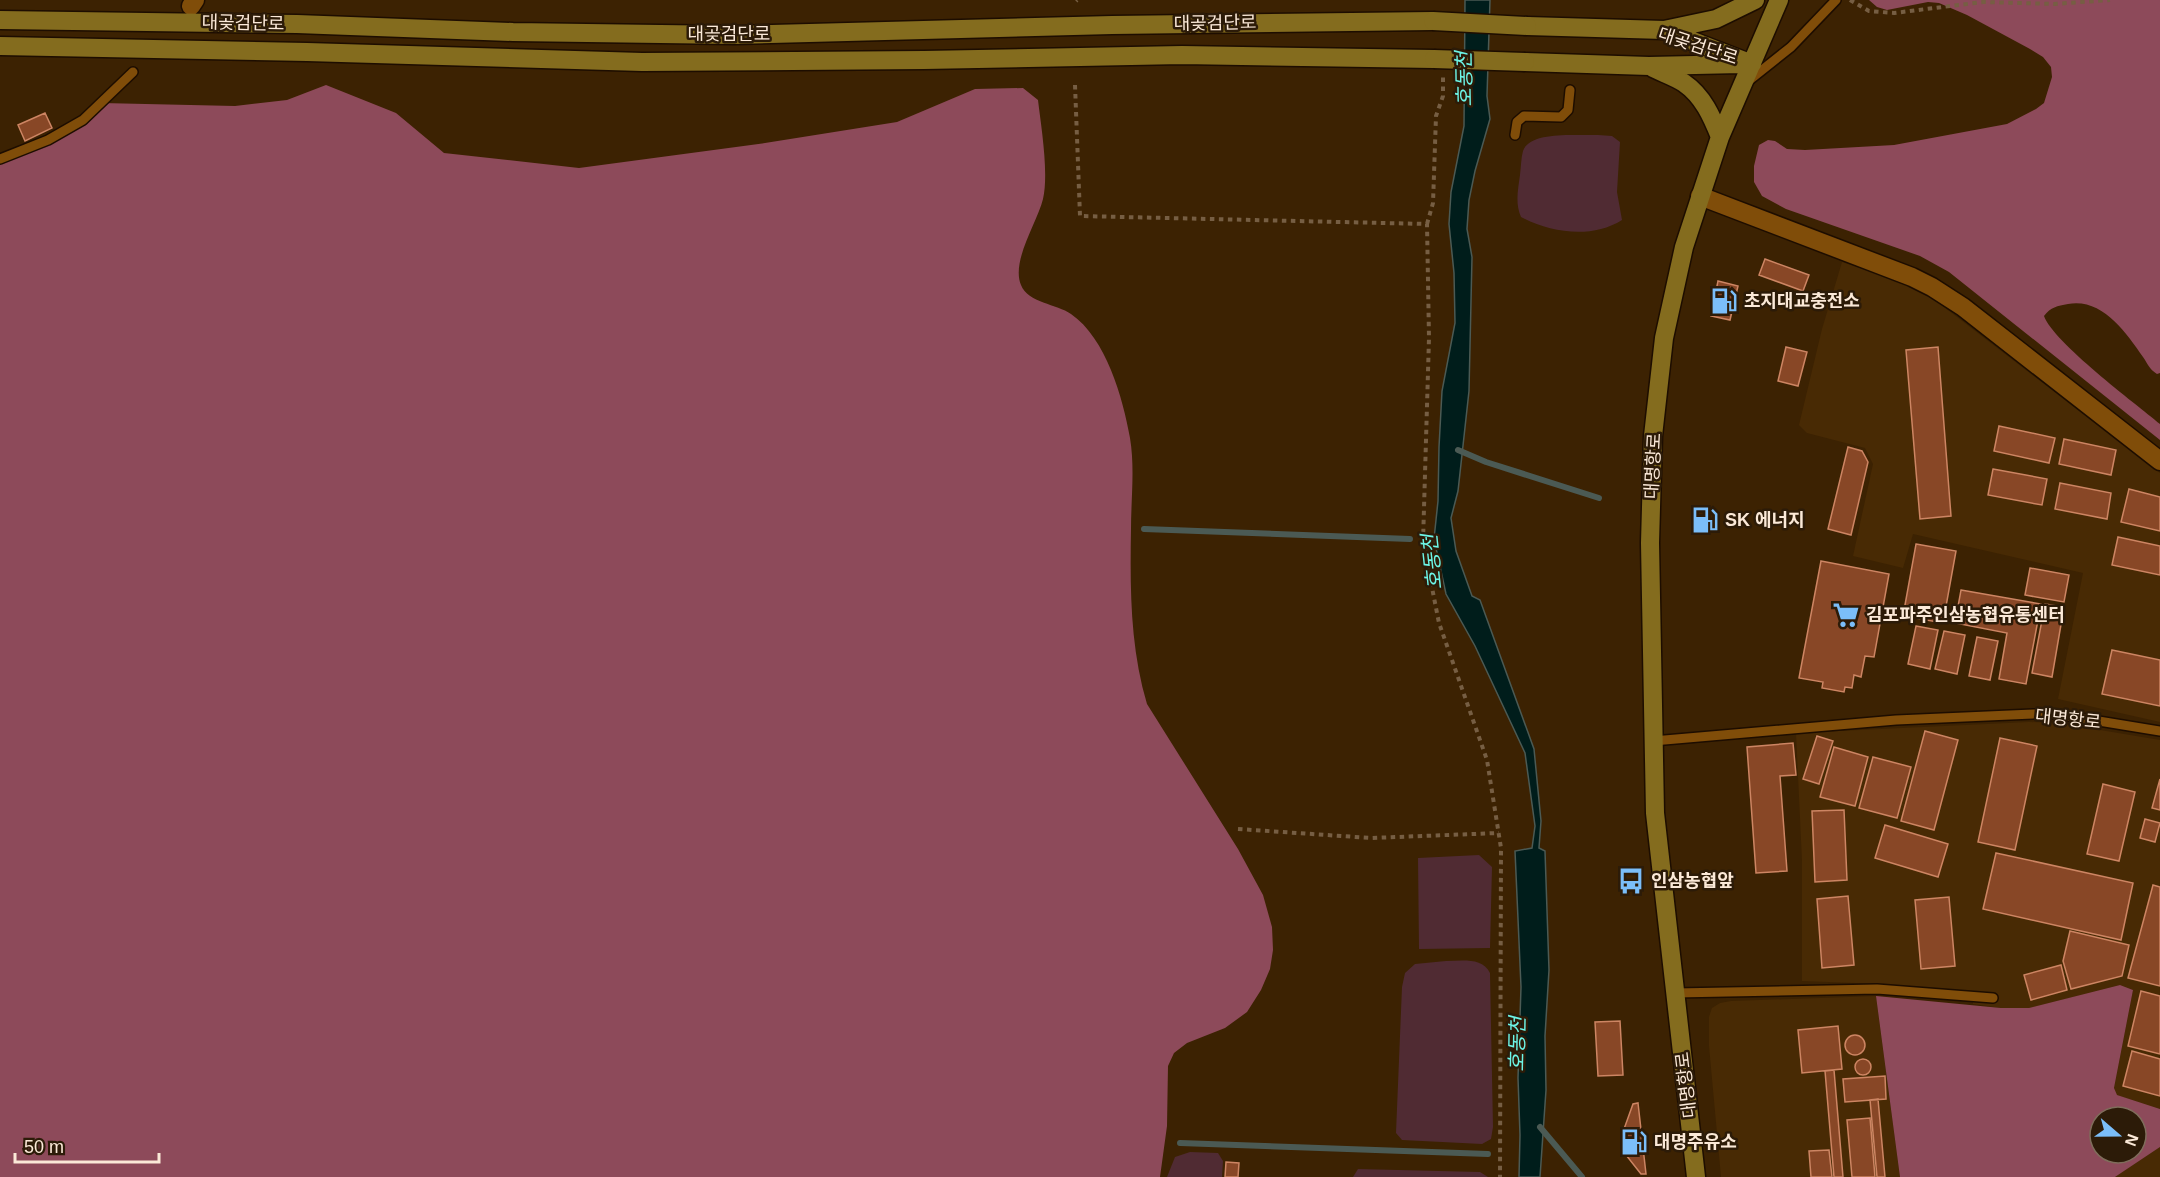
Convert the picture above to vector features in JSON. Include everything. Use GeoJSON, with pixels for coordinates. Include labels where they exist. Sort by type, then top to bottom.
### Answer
{"type":"FeatureCollection","features":[{"type":"Feature","properties":{"kind":"main road"},"geometry":{"type":"LineString","coordinates":[[1664,30],[1716,19],[1755,0]]}},
{"type":"Feature","properties":{"kind":"main road","name":"대명항로"},"geometry":{"type":"LineString","coordinates":[[1696,1177],[1655,813],[1650,543],[1653,436],[1664,338],[1684,247],[1720,137],[1779,0]]}},
{"type":"Feature","properties":{"kind":"main road","name":"대곶검단로"},"geometry":{"type":"LineString","coordinates":[[0,20],[297,24],[513,32],[734,35],[1112,25],[1433,21],[1664,30],[1752,64]]}},
{"type":"Feature","properties":{"kind":"main road","name":"대곶검단로"},"geometry":{"type":"LineString","coordinates":[[0,46],[249,50],[642,62],[1182,55],[1439,66],[1525,62],[1649,66],[1752,64]]}},
{"type":"Feature","properties":{"kind":"main road"},"geometry":{"type":"LineString","coordinates":[[1649,66],[1683,82],[1699,97],[1710,113],[1720,137]]}},
{"type":"Feature","properties":{"kind":"street"},"geometry":{"type":"LineString","coordinates":[[1700,196],[1881,264],[1932,287],[1963,308],[2160,461]]}},
{"type":"Feature","properties":{"kind":"lane"},"geometry":{"type":"LineString","coordinates":[[1743,85],[1791,47],[1836,0]]}},
{"type":"Feature","properties":{"kind":"lane"},"geometry":{"type":"LineString","coordinates":[[0,159],[48,140],[83,120],[134,72]]}},
{"type":"Feature","properties":{"kind":"lane"},"geometry":{"type":"LineString","coordinates":[[1515,135],[1517,122],[1524,116],[1561,117],[1568,110],[1570,90]]}},
{"type":"Feature","properties":{"kind":"lane","name":"대명항로"},"geometry":{"type":"LineString","coordinates":[[1653,741],[1884,721],[2033,714],[2056,714],[2160,731]]}},
{"type":"Feature","properties":{"kind":"lane"},"geometry":{"type":"LineString","coordinates":[[1675,993],[1877,989],[1993,998]]}},
{"type":"Feature","properties":{"kind":"path"},"geometry":{"type":"LineString","coordinates":[[1850,0],[1869,11],[1888,13],[1983,2],[2054,4],[2110,0]]}},
{"type":"Feature","properties":{"kind":"path"},"geometry":{"type":"LineString","coordinates":[[1439,66],[1443,96],[1436,116],[1433,203],[1427,224],[1429,338],[1423,542],[1438,623],[1487,760],[1501,848],[1500,1177]]}},
{"type":"Feature","properties":{"kind":"path"},"geometry":{"type":"LineString","coordinates":[[1075,85],[1080,216],[1427,224]]}},
{"type":"Feature","properties":{"kind":"path"},"geometry":{"type":"LineString","coordinates":[[1238,829],[1371,838],[1499,832]]}},
{"type":"Feature","properties":{"kind":"shaded area"},"geometry":{"type":"Polygon","coordinates":[[[1869,0],[2160,0],[2160,373],[2157,374],[2150,368],[2112,318],[2092,306],[2080,303],[2057,306],[2044,316],[2051,328],[2079,356],[2160,424],[2160,440],[1949,272],[1920,256],[1786,209],[1762,196],[1754,182],[1754,166],[1759,145],[1768,140],[1775,141],[1787,149],[1805,150],[1894,145],[2007,124],[2044,103],[2052,77],[2051,67],[2043,57],[2030,49],[1967,15],[1939,3],[1928,2],[1887,10],[1877,7],[1869,0]]]}},
{"type":"Feature","properties":{"kind":"shaded area"},"geometry":{"type":"Polygon","coordinates":[[[326,85],[396,113],[444,153],[579,168],[765,143],[897,122],[975,89],[1023,88],[1038,100],[1044,150],[1045,188],[1040,209],[1019,265],[1021,285],[1030,296],[1071,314],[1083,325],[1094,338],[1111,370],[1123,405],[1131,449],[1133,472],[1132,617],[1137,661],[1147,704],[1238,849],[1263,895],[1272,927],[1273,950],[1270,969],[1261,990],[1247,1012],[1225,1028],[1187,1043],[1174,1053],[1168,1066],[1167,1126],[1160,1177],[0,1177],[0,159],[48,140],[101,103],[235,106],[287,100],[326,85]]]}},
{"type":"Feature","properties":{"kind":"shaded area"},"geometry":{"type":"Polygon","coordinates":[[[1612,136],[1620,142],[1617,192],[1622,220],[1598,230],[1571,232],[1545,227],[1521,217],[1518,207],[1518,191],[1522,154],[1527,144],[1545,137],[1612,136]]]}},
{"type":"Feature","properties":{"kind":"shaded area"},"geometry":{"type":"Polygon","coordinates":[[[1842,262],[1899,281],[1931,297],[2160,473],[2160,722],[2058,699],[2083,573],[1913,534],[1903,568],[1853,556],[1873,464],[1865,448],[1807,433],[1799,425],[1822,329],[1842,262]]]}},
{"type":"Feature","properties":{"kind":"shaded area"},"geometry":{"type":"Polygon","coordinates":[[[2029,722],[2058,723],[2160,740],[2160,1109],[2116,1095],[2114,1088],[2133,990],[2120,985],[2030,1008],[2001,1008],[1973,1004],[1973,991],[1802,981],[1802,861],[1796,733],[2029,722]]]}},
{"type":"Feature","properties":{"kind":"shaded area"},"geometry":{"type":"Polygon","coordinates":[[[1479,855],[1492,867],[1490,948],[1419,949],[1418,858],[1479,855]]]}},
{"type":"Feature","properties":{"kind":"shaded area"},"geometry":{"type":"Polygon","coordinates":[[[1446,961],[1477,962],[1490,973],[1493,1127],[1491,1139],[1482,1144],[1402,1140],[1396,1133],[1402,987],[1405,973],[1415,964],[1446,961]]]}},
{"type":"Feature","properties":{"kind":"shaded area"},"geometry":{"type":"Polygon","coordinates":[[[2120,985],[2133,990],[2114,1088],[2117,1095],[2148,1105],[2088,1105],[2088,1165],[2133,1165],[2115,1177],[1900,1177],[1876,996],[2001,1008],[2029,1008],[2120,985]]]}},
{"type":"Feature","properties":{"kind":"shaded area"},"geometry":{"type":"Polygon","coordinates":[[[1876,996],[1900,1177],[1721,1177],[1709,1046],[1709,1017],[1712,1008],[1720,1003],[1731,1001],[1876,996]]]}},
{"type":"Feature","properties":{"kind":"shaded area"},"geometry":{"type":"Polygon","coordinates":[[[2148,1105],[2160,1109],[2160,1147],[2148,1155],[2148,1105]]]}},
{"type":"Feature","properties":{"kind":"shaded area"},"geometry":{"type":"Polygon","coordinates":[[[2160,1147],[2160,1177],[2115,1177],[2133,1165],[2148,1165],[2148,1155],[2160,1147]]]}},
{"type":"Feature","properties":{"kind":"shaded area"},"geometry":{"type":"Polygon","coordinates":[[[1190,1152],[1218,1153],[1223,1161],[1222,1177],[1167,1177],[1175,1157],[1190,1152]]]}},
{"type":"Feature","properties":{"kind":"shaded area"},"geometry":{"type":"Polygon","coordinates":[[[1358,1169],[1480,1172],[1488,1177],[1353,1177],[1358,1169]]]}},
{"type":"Feature","properties":{"kind":"water"},"geometry":{"type":"Polygon","coordinates":[[[1465,0],[1490,0],[1487,96],[1490,119],[1469,200],[1467,229],[1472,257],[1469,391],[1458,491],[1451,518],[1456,551],[1472,596],[1480,600],[1534,749],[1541,821],[1539,848],[1545,851],[1549,970],[1545,1036],[1546,1090],[1540,1177],[1519,1177],[1518,1078],[1521,987],[1515,851],[1532,848],[1535,826],[1525,753],[1475,646],[1446,594],[1434,539],[1438,501],[1442,391],[1455,323],[1454,273],[1449,224],[1451,192],[1464,126],[1465,0]]]}},
{"type":"Feature","properties":{"kind":"building"},"geometry":{"type":"Polygon","coordinates":[[[45,113],[52,128],[25,141],[18,125],[45,113]]]}},
{"type":"Feature","properties":{"kind":"building"},"geometry":{"type":"Polygon","coordinates":[[[1765,259],[1809,275],[1803,291],[1759,275],[1765,259]]]}},
{"type":"Feature","properties":{"kind":"building","name":"초지대교충전소"},"geometry":{"type":"Polygon","coordinates":[[[1718,281],[1738,286],[1730,320],[1711,316],[1718,281]]]}},
{"type":"Feature","properties":{"kind":"building"},"geometry":{"type":"Polygon","coordinates":[[[1786,347],[1807,352],[1798,386],[1778,381],[1786,347]]]}},
{"type":"Feature","properties":{"kind":"building"},"geometry":{"type":"Polygon","coordinates":[[[1938,347],[1951,516],[1920,519],[1906,350],[1938,347]]]}},
{"type":"Feature","properties":{"kind":"building"},"geometry":{"type":"Polygon","coordinates":[[[1999,426],[2055,438],[2049,463],[1994,451],[1999,426]]]}},
{"type":"Feature","properties":{"kind":"building"},"geometry":{"type":"Polygon","coordinates":[[[2064,439],[2116,450],[2111,475],[2059,464],[2064,439]]]}},
{"type":"Feature","properties":{"kind":"building"},"geometry":{"type":"Polygon","coordinates":[[[1848,447],[1862,451],[1868,462],[1851,535],[1828,529],[1848,447]]]}},
{"type":"Feature","properties":{"kind":"building"},"geometry":{"type":"Polygon","coordinates":[[[1993,469],[2047,479],[2042,505],[1988,495],[1993,469]]]}},
{"type":"Feature","properties":{"kind":"building"},"geometry":{"type":"Polygon","coordinates":[[[2060,483],[2111,493],[2107,519],[2055,509],[2060,483]]]}},
{"type":"Feature","properties":{"kind":"building"},"geometry":{"type":"Polygon","coordinates":[[[2129,489],[2160,497],[2160,531],[2121,522],[2129,489]]]}},
{"type":"Feature","properties":{"kind":"building"},"geometry":{"type":"Polygon","coordinates":[[[2118,537],[2160,546],[2160,575],[2112,565],[2118,537]]]}},
{"type":"Feature","properties":{"kind":"building"},"geometry":{"type":"Polygon","coordinates":[[[1916,544],[1956,551],[1943,623],[1903,616],[1916,544]]]}},
{"type":"Feature","properties":{"kind":"building","name":"김포파주인삼농협유통센터"},"geometry":{"type":"Polygon","coordinates":[[[1821,561],[1889,574],[1874,657],[1865,656],[1861,677],[1854,675],[1852,688],[1845,687],[1844,692],[1822,688],[1823,682],[1799,678],[1821,561]]]}},
{"type":"Feature","properties":{"kind":"building"},"geometry":{"type":"Polygon","coordinates":[[[2030,568],[2069,575],[2064,602],[2025,595],[2030,568]]]}},
{"type":"Feature","properties":{"kind":"building"},"geometry":{"type":"Polygon","coordinates":[[[1961,590],[2041,604],[2026,684],[1999,679],[2007,633],[1955,623],[1961,590]]]}},
{"type":"Feature","properties":{"kind":"building"},"geometry":{"type":"Polygon","coordinates":[[[2045,604],[2064,607],[2052,677],[2032,673],[2045,604]]]}},
{"type":"Feature","properties":{"kind":"building"},"geometry":{"type":"Polygon","coordinates":[[[1916,626],[1938,630],[1930,669],[1908,664],[1916,626]]]}},
{"type":"Feature","properties":{"kind":"building"},"geometry":{"type":"Polygon","coordinates":[[[1944,631],[1965,635],[1957,674],[1935,669],[1944,631]]]}},
{"type":"Feature","properties":{"kind":"building"},"geometry":{"type":"Polygon","coordinates":[[[1977,637],[1998,641],[1990,680],[1969,676],[1977,637]]]}},
{"type":"Feature","properties":{"kind":"building"},"geometry":{"type":"Polygon","coordinates":[[[2112,650],[2160,660],[2160,706],[2102,694],[2112,650]]]}},
{"type":"Feature","properties":{"kind":"building"},"geometry":{"type":"Polygon","coordinates":[[[1925,731],[1958,740],[1934,830],[1901,821],[1925,731]]]}},
{"type":"Feature","properties":{"kind":"building"},"geometry":{"type":"Polygon","coordinates":[[[1817,736],[1833,741],[1819,784],[1803,779],[1817,736]]]}},
{"type":"Feature","properties":{"kind":"building"},"geometry":{"type":"Polygon","coordinates":[[[2000,738],[2037,746],[2015,850],[1978,842],[2000,738]]]}},
{"type":"Feature","properties":{"kind":"building"},"geometry":{"type":"Polygon","coordinates":[[[1793,743],[1796,775],[1780,776],[1787,871],[1756,873],[1747,747],[1793,743]]]}},
{"type":"Feature","properties":{"kind":"building"},"geometry":{"type":"Polygon","coordinates":[[[1834,747],[1868,757],[1855,806],[1820,797],[1834,747]]]}},
{"type":"Feature","properties":{"kind":"building"},"geometry":{"type":"Polygon","coordinates":[[[1873,757],[1911,767],[1897,818],[1859,808],[1873,757]]]}},
{"type":"Feature","properties":{"kind":"building"},"geometry":{"type":"Polygon","coordinates":[[[2160,779],[2160,810],[2152,808],[2160,779]]]}},
{"type":"Feature","properties":{"kind":"building"},"geometry":{"type":"Polygon","coordinates":[[[2103,784],[2135,792],[2119,861],[2087,854],[2103,784]]]}},
{"type":"Feature","properties":{"kind":"building"},"geometry":{"type":"Polygon","coordinates":[[[1844,810],[1847,880],[1815,882],[1812,811],[1844,810]]]}},
{"type":"Feature","properties":{"kind":"building"},"geometry":{"type":"Polygon","coordinates":[[[2145,819],[2160,823],[2155,842],[2140,838],[2145,819]]]}},
{"type":"Feature","properties":{"kind":"building"},"geometry":{"type":"Polygon","coordinates":[[[1885,825],[1948,844],[1938,877],[1875,858],[1885,825]]]}},
{"type":"Feature","properties":{"kind":"building"},"geometry":{"type":"Polygon","coordinates":[[[1996,853],[2133,883],[2121,940],[1983,909],[1996,853]]]}},
{"type":"Feature","properties":{"kind":"building"},"geometry":{"type":"Polygon","coordinates":[[[2153,885],[2160,887],[2160,986],[2128,978],[2153,885]]]}},
{"type":"Feature","properties":{"kind":"building"},"geometry":{"type":"Polygon","coordinates":[[[1848,896],[1854,965],[1822,968],[1817,899],[1848,896]]]}},
{"type":"Feature","properties":{"kind":"building"},"geometry":{"type":"Polygon","coordinates":[[[1949,897],[1955,966],[1921,969],[1915,900],[1949,897]]]}},
{"type":"Feature","properties":{"kind":"building"},"geometry":{"type":"Polygon","coordinates":[[[2070,931],[2129,945],[2122,976],[2071,989],[2063,961],[2070,931]]]}},
{"type":"Feature","properties":{"kind":"building"},"geometry":{"type":"Polygon","coordinates":[[[2061,965],[2067,990],[2031,1000],[2024,975],[2061,965]]]}},
{"type":"Feature","properties":{"kind":"building"},"geometry":{"type":"Polygon","coordinates":[[[2141,991],[2160,996],[2160,1054],[2128,1046],[2141,991]]]}},
{"type":"Feature","properties":{"kind":"building"},"geometry":{"type":"Polygon","coordinates":[[[1620,1021],[1623,1075],[1598,1076],[1595,1022],[1620,1021]]]}},
{"type":"Feature","properties":{"kind":"building"},"geometry":{"type":"Polygon","coordinates":[[[1838,1026],[1842,1069],[1802,1073],[1798,1030],[1838,1026]]]}},
{"type":"Feature","properties":{"kind":"building"},"geometry":{"type":"Polygon","coordinates":[[[1855,1035],[1862,1038],[1865,1045],[1862,1052],[1855,1055],[1848,1052],[1845,1045],[1848,1038],[1855,1035]]]}},
{"type":"Feature","properties":{"kind":"building"},"geometry":{"type":"Polygon","coordinates":[[[2132,1051],[2160,1059],[2160,1096],[2123,1086],[2132,1051]]]}},
{"type":"Feature","properties":{"kind":"building"},"geometry":{"type":"Polygon","coordinates":[[[1863,1059],[1869,1061],[1871,1067],[1869,1073],[1863,1075],[1857,1073],[1855,1067],[1857,1061],[1863,1059]]]}},
{"type":"Feature","properties":{"kind":"building"},"geometry":{"type":"Polygon","coordinates":[[[1834,1070],[1843,1177],[1834,1177],[1825,1071],[1834,1070]]]}},
{"type":"Feature","properties":{"kind":"building"},"geometry":{"type":"Polygon","coordinates":[[[1885,1076],[1886,1099],[1845,1102],[1843,1079],[1885,1076]]]}},
{"type":"Feature","properties":{"kind":"building"},"geometry":{"type":"Polygon","coordinates":[[[1878,1099],[1885,1177],[1877,1177],[1870,1100],[1878,1099]]]}},
{"type":"Feature","properties":{"kind":"building","name":"대명주유소"},"geometry":{"type":"Polygon","coordinates":[[[1638,1103],[1646,1174],[1641,1174],[1626,1155],[1624,1129],[1633,1104],[1638,1103]]]}},
{"type":"Feature","properties":{"kind":"building"},"geometry":{"type":"Polygon","coordinates":[[[1870,1118],[1875,1177],[1852,1177],[1847,1120],[1870,1118]]]}},
{"type":"Feature","properties":{"kind":"building"},"geometry":{"type":"Polygon","coordinates":[[[1829,1150],[1832,1177],[1811,1177],[1809,1151],[1829,1150]]]}},
{"type":"Feature","properties":{"kind":"building"},"geometry":{"type":"Polygon","coordinates":[[[1226,1162],[1239,1163],[1238,1177],[1225,1177],[1226,1162]]]}},
{"type":"Feature","properties":{"kind":"waterway"},"geometry":{"type":"LineString","coordinates":[[1458,450],[1486,462],[1599,498]]}},
{"type":"Feature","properties":{"kind":"waterway","name":"호동천"},"geometry":{"type":"LineString","coordinates":[[1144,529],[1410,539]]}},
{"type":"Feature","properties":{"kind":"waterway"},"geometry":{"type":"LineString","coordinates":[[1540,1127],[1582,1177]]}},
{"type":"Feature","properties":{"kind":"waterway"},"geometry":{"type":"LineString","coordinates":[[1180,1143],[1488,1154]]}},
{"type":"Feature","properties":{"kind":"place","name":"초지대교충전소"},"geometry":{"type":"Point","coordinates":[1724,301]}},
{"type":"Feature","properties":{"kind":"place","name":"SK 에너지"},"geometry":{"type":"Point","coordinates":[1705,520]}},
{"type":"Feature","properties":{"kind":"place","name":"김포파주인삼농협유통센터"},"geometry":{"type":"Point","coordinates":[1846,615]}},
{"type":"Feature","properties":{"kind":"place","name":"인삼농협앞"},"geometry":{"type":"Point","coordinates":[1631,881]}},
{"type":"Feature","properties":{"kind":"place","name":"대명주유소"},"geometry":{"type":"Point","coordinates":[1634,1142]}}]}
